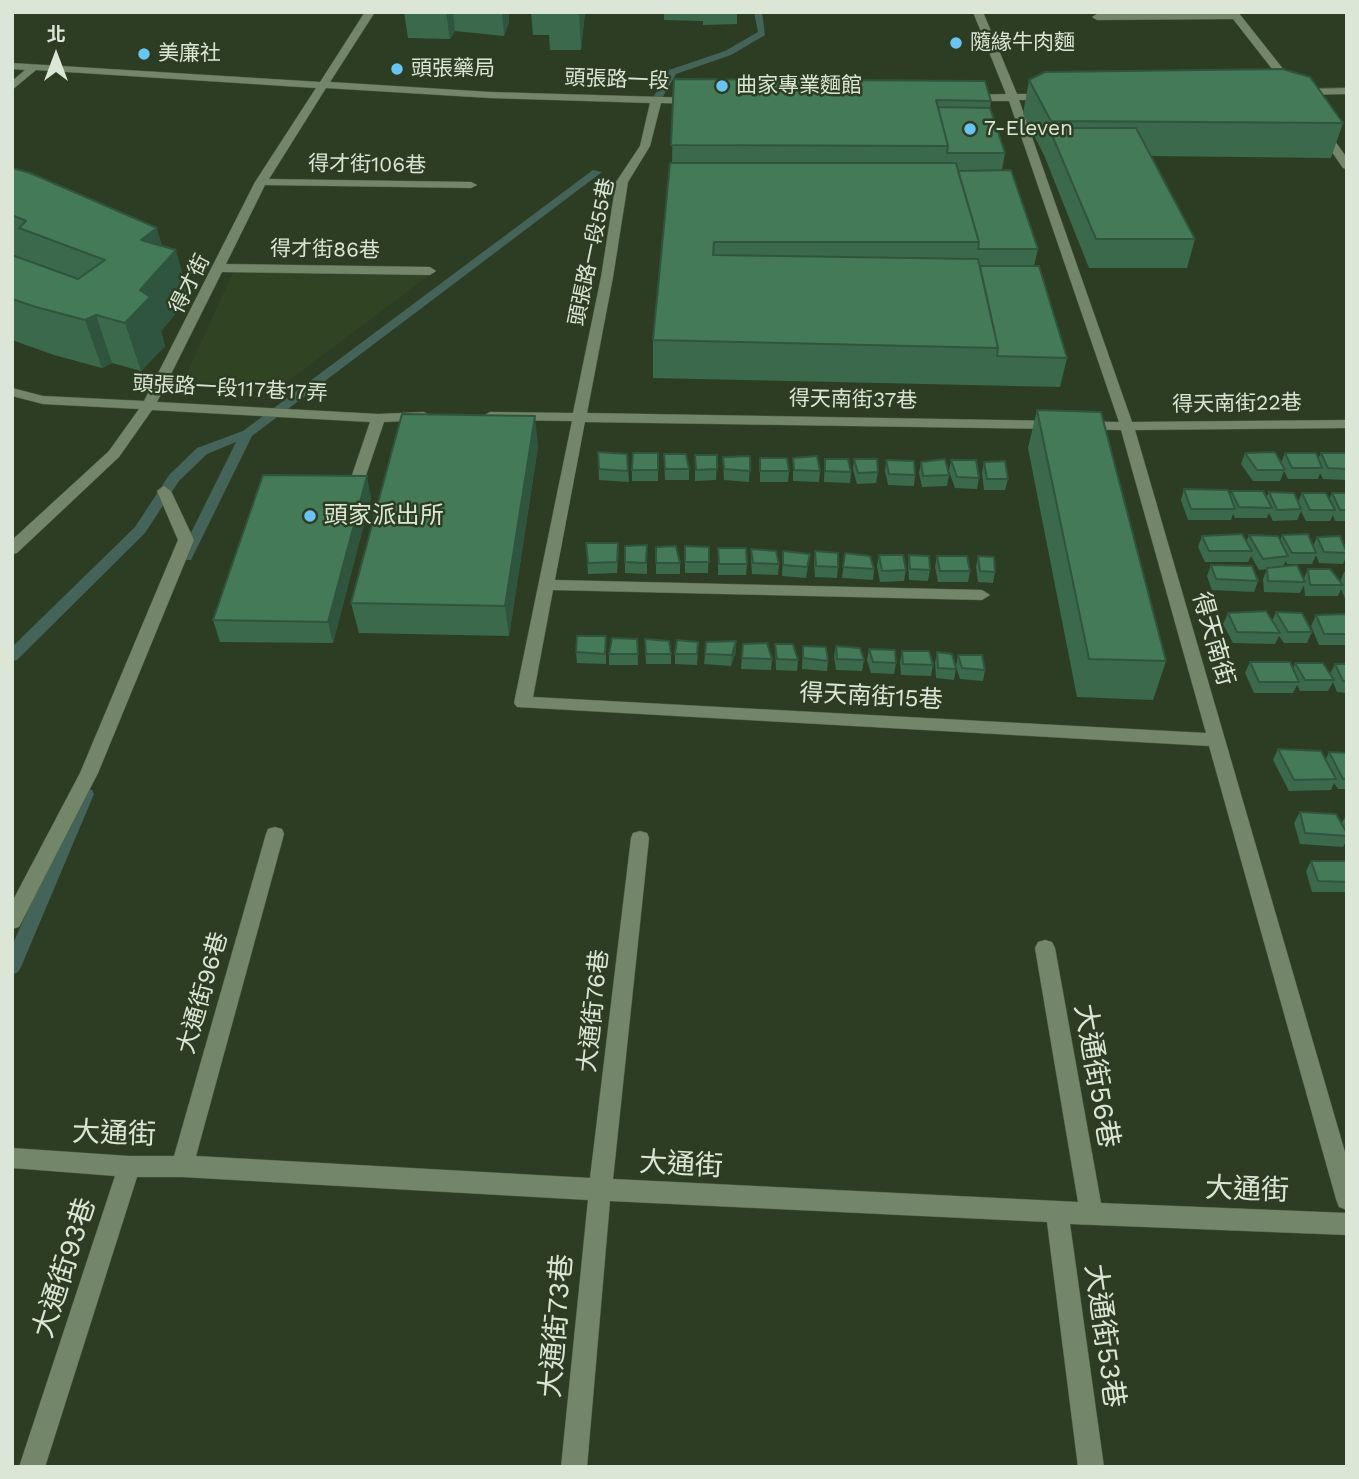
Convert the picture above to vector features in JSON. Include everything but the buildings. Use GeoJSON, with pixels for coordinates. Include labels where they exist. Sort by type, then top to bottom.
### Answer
{"type":"FeatureCollection","features":[{"type":"Feature","properties":{"kind":"street","name":"得才街"},"geometry":{"type":"LineString","coordinates":[[12,549],[114,454],[148,406],[220,268],[261,182],[370,12]]}},
{"type":"Feature","properties":{"kind":"street","name":"得天南街"},"geometry":{"type":"LineString","coordinates":[[978,12],[1013,98],[1127,426],[1347,1199]]}},
{"type":"Feature","properties":{"kind":"street"},"geometry":{"type":"LineString","coordinates":[[1097,17],[1234,14],[1303,103]]}},
{"type":"Feature","properties":{"kind":"street","name":"頭張路一段"},"geometry":{"type":"LineString","coordinates":[[12,66],[324,86],[656,101],[711,100]]}},
{"type":"Feature","properties":{"kind":"street"},"geometry":{"type":"LineString","coordinates":[[12,87],[33,68]]}},
{"type":"Feature","properties":{"kind":"street"},"geometry":{"type":"LineString","coordinates":[[1283,93],[1347,91]]}},
{"type":"Feature","properties":{"kind":"street"},"geometry":{"type":"LineString","coordinates":[[958,98],[1067,97]]}},
{"type":"Feature","properties":{"kind":"street","name":"頭張路一段55巷"},"geometry":{"type":"LineString","coordinates":[[578,415],[607,277],[622,182],[645,146],[656,101]]}},
{"type":"Feature","properties":{"kind":"street"},"geometry":{"type":"LineString","coordinates":[[1311,113],[1347,166]]}},
{"type":"Feature","properties":{"kind":"street","name":"得才街106巷"},"geometry":{"type":"LineString","coordinates":[[261,182],[471,185]]}},
{"type":"Feature","properties":{"kind":"street","name":"得才街86巷"},"geometry":{"type":"LineString","coordinates":[[220,268],[430,271]]}},
{"type":"Feature","properties":{"kind":"street","name":"頭張路一段117巷17弄"},"geometry":{"type":"LineString","coordinates":[[12,391],[43,400],[378,418],[433,416]]}},
{"type":"Feature","properties":{"kind":"street"},"geometry":{"type":"LineString","coordinates":[[578,415],[545,585],[982,595]]}},
{"type":"Feature","properties":{"kind":"street","name":"得天南街37巷"},"geometry":{"type":"LineString","coordinates":[[473,416],[578,415],[1127,426]]}},
{"type":"Feature","properties":{"kind":"street"},"geometry":{"type":"LineString","coordinates":[[355,487],[378,418]]}},
{"type":"Feature","properties":{"kind":"street","name":"得天南街22巷"},"geometry":{"type":"LineString","coordinates":[[1127,426],[1347,424]]}},
{"type":"Feature","properties":{"kind":"street"},"geometry":{"type":"LineString","coordinates":[[12,921],[89,773],[186,540],[164,491]]}},
{"type":"Feature","properties":{"kind":"street","name":"得天南街15巷"},"geometry":{"type":"LineString","coordinates":[[545,585],[523,703],[1217,740]]}},
{"type":"Feature","properties":{"kind":"street","name":"大通街96巷"},"geometry":{"type":"LineString","coordinates":[[182,1166],[275,834]]}},
{"type":"Feature","properties":{"kind":"street","name":"大通街76巷"},"geometry":{"type":"LineString","coordinates":[[600,1191],[640,838]]}},
{"type":"Feature","properties":{"kind":"street","name":"大通街56巷"},"geometry":{"type":"LineString","coordinates":[[1045,948],[1093,1214]]}},
{"type":"Feature","properties":{"kind":"street","name":"大通街"},"geometry":{"type":"LineString","coordinates":[[12,1158],[129,1167],[182,1166],[600,1191],[1347,1224]]}},
{"type":"Feature","properties":{"kind":"street","name":"大通街93巷"},"geometry":{"type":"LineString","coordinates":[[32,1467],[129,1167]]}},
{"type":"Feature","properties":{"kind":"street","name":"大通街73巷"},"geometry":{"type":"LineString","coordinates":[[574,1467],[600,1191]]}},
{"type":"Feature","properties":{"kind":"street","name":"大通街53巷"},"geometry":{"type":"LineString","coordinates":[[1058,1213],[1091,1467]]}},
{"type":"Feature","properties":{"kind":"shaded area"},"geometry":{"type":"Polygon","coordinates":[[[233,272],[429,275],[280,387],[181,387],[233,272]]]}},
{"type":"Feature","properties":{"kind":"waterway"},"geometry":{"type":"LineString","coordinates":[[658,98],[672,72],[728,53],[762,33],[758,12]]}},
{"type":"Feature","properties":{"kind":"waterway"},"geometry":{"type":"LineString","coordinates":[[247,434],[597,172]]}},
{"type":"Feature","properties":{"kind":"waterway"},"geometry":{"type":"LineString","coordinates":[[12,656],[140,530],[174,478],[202,451],[247,434]]}},
{"type":"Feature","properties":{"kind":"waterway"},"geometry":{"type":"LineString","coordinates":[[186,557],[247,434]]}},
{"type":"Feature","properties":{"kind":"waterway"},"geometry":{"type":"LineString","coordinates":[[12,967],[86,794]]}},
{"type":"Feature","properties":{"kind":"place","name":"隨緣牛肉麵"},"geometry":{"type":"Point","coordinates":[956,43]}},
{"type":"Feature","properties":{"kind":"place","name":"美廉社"},"geometry":{"type":"Point","coordinates":[144,54]}},
{"type":"Feature","properties":{"kind":"place","name":"頭張藥局"},"geometry":{"type":"Point","coordinates":[397,69]}},
{"type":"Feature","properties":{"kind":"place","name":"曲家專業麵館"},"geometry":{"type":"Point","coordinates":[722,86]}},
{"type":"Feature","properties":{"kind":"place","name":"7-Eleven"},"geometry":{"type":"Point","coordinates":[970,129]}},
{"type":"Feature","properties":{"kind":"place","name":"頭家派出所"},"geometry":{"type":"Point","coordinates":[310,516]}}]}
